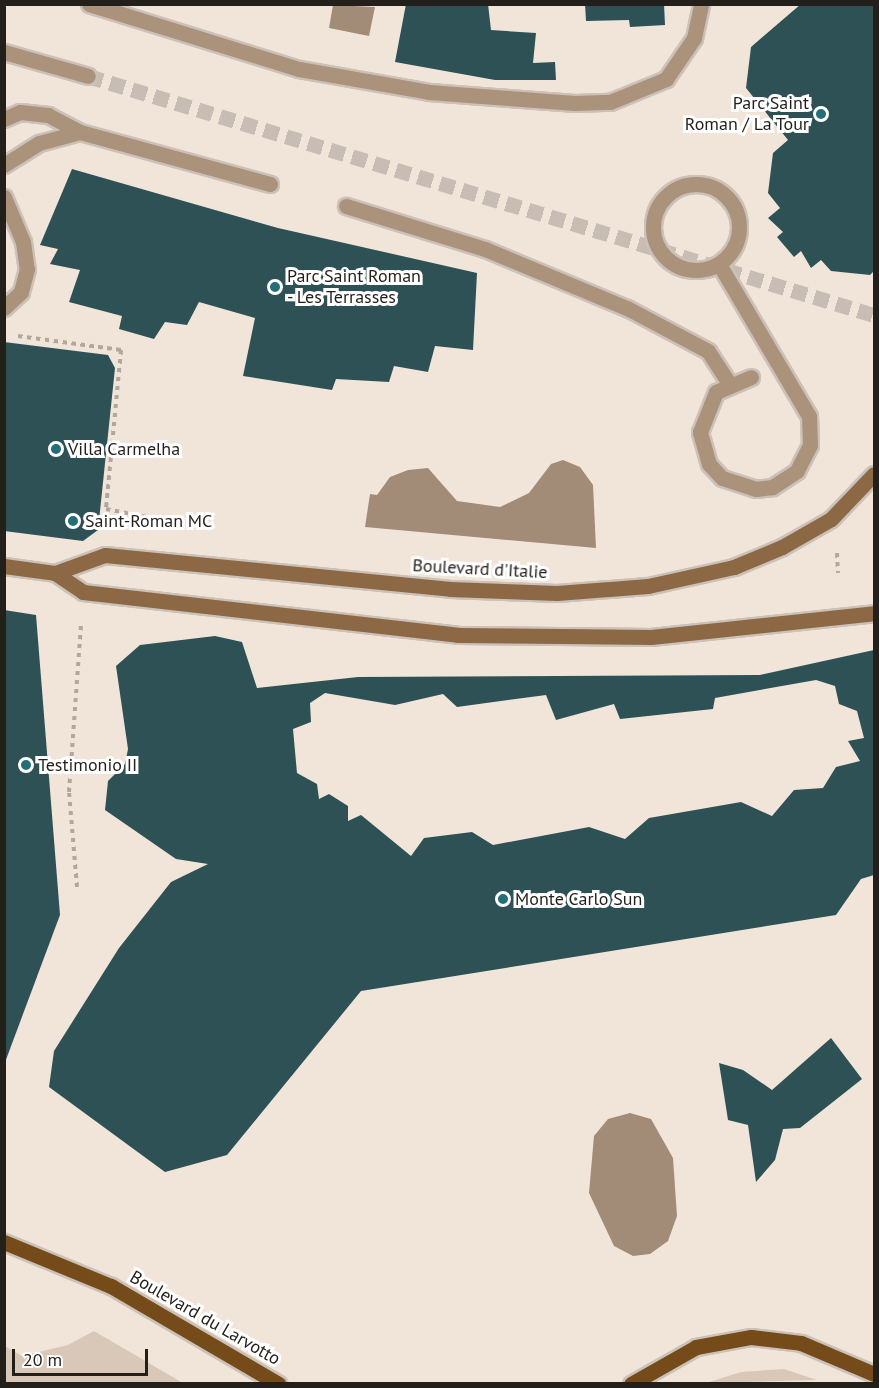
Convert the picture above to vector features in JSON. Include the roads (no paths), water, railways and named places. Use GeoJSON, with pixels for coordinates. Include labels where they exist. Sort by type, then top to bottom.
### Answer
{"type":"FeatureCollection","features":[{"type":"Feature","properties":{"kind":"main road","name":"Boulevard du Larvotto"},"geometry":{"type":"LineString","coordinates":[[4,1242],[111,1286],[279,1383]]}},
{"type":"Feature","properties":{"kind":"main road"},"geometry":{"type":"LineString","coordinates":[[631,1383],[696,1347],[725,1339],[777,1338],[874,1374]]}},
{"type":"Feature","properties":{"kind":"street"},"geometry":{"type":"LineString","coordinates":[[89,4],[299,69],[429,92],[575,103],[610,102],[666,79],[694,38],[701,4]]}},
{"type":"Feature","properties":{"kind":"street"},"geometry":{"type":"LineString","coordinates":[[4,52],[88,76]]}},
{"type":"Feature","properties":{"kind":"street"},"geometry":{"type":"LineString","coordinates":[[4,119],[20,112],[48,115],[80,132],[270,184]]}},
{"type":"Feature","properties":{"kind":"street"},"geometry":{"type":"LineString","coordinates":[[4,165],[39,143],[80,132]]}},
{"type":"Feature","properties":{"kind":"street"},"geometry":{"type":"LineString","coordinates":[[697,184],[711,187],[732,204],[739,230],[719,264],[690,270],[676,266],[656,244],[655,215],[671,192],[697,184]]}},
{"type":"Feature","properties":{"kind":"street"},"geometry":{"type":"LineString","coordinates":[[4,197],[23,242],[27,268],[21,292],[4,308]]}},
{"type":"Feature","properties":{"kind":"street"},"geometry":{"type":"LineString","coordinates":[[346,206],[484,249],[627,308],[708,351],[729,383]]}},
{"type":"Feature","properties":{"kind":"street"},"geometry":{"type":"LineString","coordinates":[[719,264],[809,416],[805,459],[786,480],[747,488],[722,478],[709,464],[702,447],[702,418],[707,404],[729,383],[751,377]]}},
{"type":"Feature","properties":{"kind":"street","name":"Boulevard d'Italie"},"geometry":{"type":"LineString","coordinates":[[55,573],[80,559],[105,555],[450,589],[557,593],[648,586],[734,567],[782,547],[831,519],[874,474]]}},
{"type":"Feature","properties":{"kind":"street"},"geometry":{"type":"LineString","coordinates":[[4,566],[55,573],[83,592],[458,635],[583,640],[874,614]]}},
{"type":"Feature","properties":{"kind":"tunnel"},"geometry":{"type":"LineString","coordinates":[[88,76],[874,315]]}},
{"type":"Feature","properties":{"kind":"place","name":"Parc Saint Roman / La Tour"},"geometry":{"type":"Point","coordinates":[821,114]}},
{"type":"Feature","properties":{"kind":"place","name":"Parc Saint Roman - Les Terrasses"},"geometry":{"type":"Point","coordinates":[275,287]}},
{"type":"Feature","properties":{"kind":"place","name":"Villa Carmelha"},"geometry":{"type":"Point","coordinates":[56,449]}},
{"type":"Feature","properties":{"kind":"place","name":"Saint-Roman MC"},"geometry":{"type":"Point","coordinates":[73,521]}},
{"type":"Feature","properties":{"kind":"place","name":"Testimonio II"},"geometry":{"type":"Point","coordinates":[26,765]}},
{"type":"Feature","properties":{"kind":"place","name":"Monte Carlo Sun"},"geometry":{"type":"Point","coordinates":[503,899]}}]}
